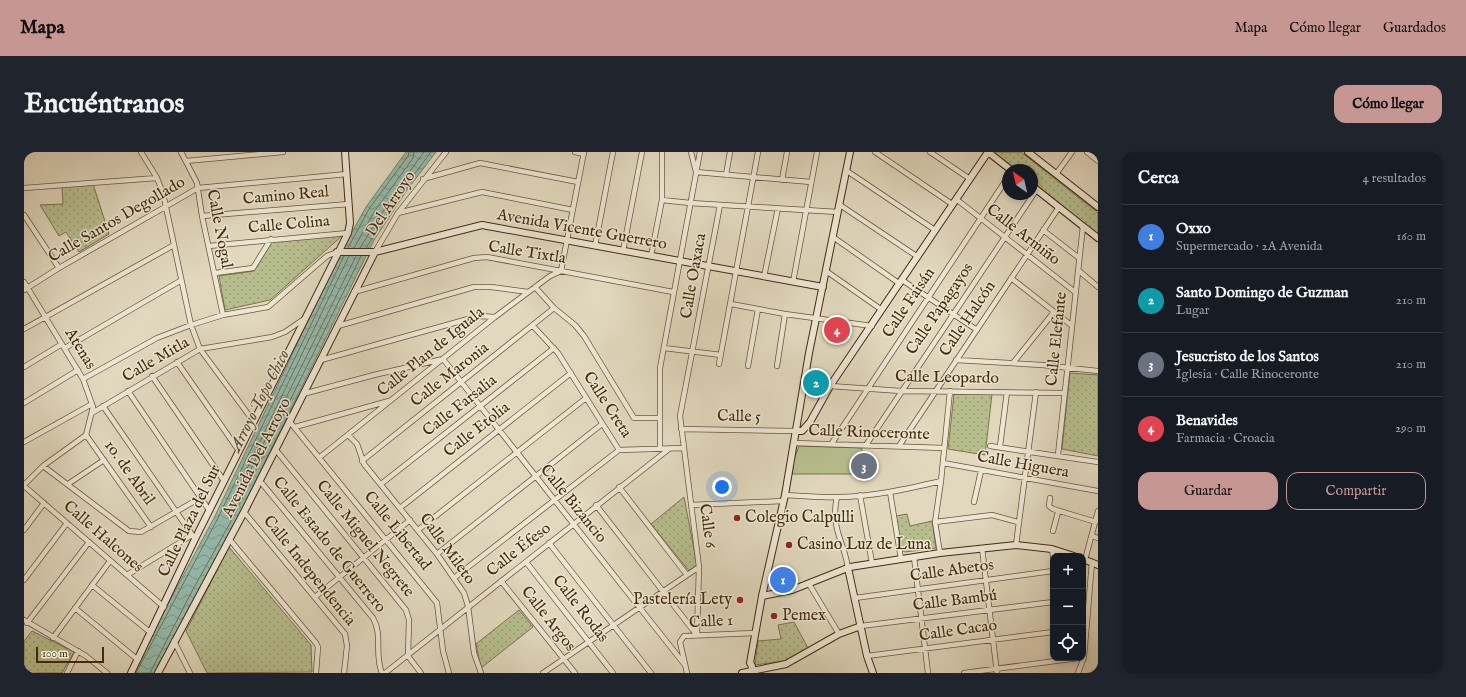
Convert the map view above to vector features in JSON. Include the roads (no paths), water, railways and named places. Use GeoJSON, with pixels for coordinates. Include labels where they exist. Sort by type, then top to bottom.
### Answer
{"type":"FeatureCollection","features":[{"type":"Feature","properties":{"kind":"street"},"geometry":{"type":"LineString","coordinates":[[141,152],[157,178],[166,207],[180,280],[191,325],[200,349],[254,422]]}},
{"type":"Feature","properties":{"kind":"street","name":"Calle Nogal"},"geometry":{"type":"LineString","coordinates":[[181,152],[195,176],[223,315]]}},
{"type":"Feature","properties":{"kind":"street"},"geometry":{"type":"LineString","coordinates":[[186,161],[283,152]]}},
{"type":"Feature","properties":{"kind":"street"},"geometry":{"type":"LineString","coordinates":[[345,152],[350,223],[348,233]]}},
{"type":"Feature","properties":{"kind":"street","name":"Del Arroyo"},"geometry":{"type":"LineString","coordinates":[[375,252],[398,213],[423,179],[446,152]]}},
{"type":"Feature","properties":{"kind":"street"},"geometry":{"type":"LineString","coordinates":[[561,271],[568,242],[584,153],[575,152]]}},
{"type":"Feature","properties":{"kind":"street"},"geometry":{"type":"LineString","coordinates":[[595,246],[613,152]]}},
{"type":"Feature","properties":{"kind":"street"},"geometry":{"type":"LineString","coordinates":[[623,251],[642,152]]}},
{"type":"Feature","properties":{"kind":"street"},"geometry":{"type":"LineString","coordinates":[[651,256],[662,200],[662,152]]}},
{"type":"Feature","properties":{"kind":"street"},"geometry":{"type":"LineString","coordinates":[[691,152],[696,172]]}},
{"type":"Feature","properties":{"kind":"street"},"geometry":{"type":"LineString","coordinates":[[660,449],[660,373],[673,292],[700,152]]}},
{"type":"Feature","properties":{"kind":"street"},"geometry":{"type":"LineString","coordinates":[[726,175],[730,152]]}},
{"type":"Feature","properties":{"kind":"street"},"geometry":{"type":"LineString","coordinates":[[719,364],[758,152]]}},
{"type":"Feature","properties":{"kind":"street"},"geometry":{"type":"LineString","coordinates":[[782,180],[787,152]]}},
{"type":"Feature","properties":{"kind":"street"},"geometry":{"type":"LineString","coordinates":[[793,282],[817,152]]}},
{"type":"Feature","properties":{"kind":"street"},"geometry":{"type":"LineString","coordinates":[[850,152],[816,319],[784,498],[762,596],[750,663],[747,666],[747,672],[786,664],[838,634],[861,626]]}},
{"type":"Feature","properties":{"kind":"street","name":"Calle Armiño"},"geometry":{"type":"LineString","coordinates":[[875,152],[981,219],[1074,292]]}},
{"type":"Feature","properties":{"kind":"street"},"geometry":{"type":"LineString","coordinates":[[930,152],[970,179]]}},
{"type":"Feature","properties":{"kind":"street"},"geometry":{"type":"LineString","coordinates":[[796,431],[802,431],[810,422],[830,386],[872,326],[988,152],[1003,164]]}},
{"type":"Feature","properties":{"kind":"street"},"geometry":{"type":"LineString","coordinates":[[1056,174],[1072,152]]}},
{"type":"Feature","properties":{"kind":"street"},"geometry":{"type":"LineString","coordinates":[[1087,152],[1098,161]]}},
{"type":"Feature","properties":{"kind":"street"},"geometry":{"type":"LineString","coordinates":[[1031,153],[1098,208]]}},
{"type":"Feature","properties":{"kind":"street"},"geometry":{"type":"LineString","coordinates":[[423,179],[480,163],[578,182]]}},
{"type":"Feature","properties":{"kind":"street"},"geometry":{"type":"LineString","coordinates":[[847,171],[935,230]]}},
{"type":"Feature","properties":{"kind":"street"},"geometry":{"type":"LineString","coordinates":[[696,172],[811,182]]}},
{"type":"Feature","properties":{"kind":"street","name":"Calle Santos Degollado"},"geometry":{"type":"LineString","coordinates":[[26,289],[59,268],[198,188],[347,174]]}},
{"type":"Feature","properties":{"kind":"street"},"geometry":{"type":"LineString","coordinates":[[24,188],[157,178]]}},
{"type":"Feature","properties":{"kind":"street","name":"Calle Faisán"},"geometry":{"type":"LineString","coordinates":[[832,444],[1002,186]]}},
{"type":"Feature","properties":{"kind":"street"},"geometry":{"type":"LineString","coordinates":[[1038,191],[1098,238]]}},
{"type":"Feature","properties":{"kind":"street"},"geometry":{"type":"LineString","coordinates":[[398,213],[482,192],[573,210]]}},
{"type":"Feature","properties":{"kind":"street"},"geometry":{"type":"LineString","coordinates":[[662,200],[838,212]]}},
{"type":"Feature","properties":{"kind":"street","name":"Calle Papagayos"},"geometry":{"type":"LineString","coordinates":[[866,444],[1004,237],[1027,200]]}},
{"type":"Feature","properties":{"kind":"street","name":"Camino Real"},"geometry":{"type":"LineString","coordinates":[[202,216],[349,204]]}},
{"type":"Feature","properties":{"kind":"street","name":"Calle Oaxaca"},"geometry":{"type":"LineString","coordinates":[[693,352],[720,205]]}},
{"type":"Feature","properties":{"kind":"street"},"geometry":{"type":"LineString","coordinates":[[840,205],[918,257]]}},
{"type":"Feature","properties":{"kind":"street","name":"Calle Halcón"},"geometry":{"type":"LineString","coordinates":[[899,446],[1059,206]]}},
{"type":"Feature","properties":{"kind":"street"},"geometry":{"type":"LineString","coordinates":[[764,277],[778,208]]}},
{"type":"Feature","properties":{"kind":"street"},"geometry":{"type":"LineString","coordinates":[[24,215],[59,268]]}},
{"type":"Feature","properties":{"kind":"street","name":"Avenida Vicente Guerrero"},"geometry":{"type":"LineString","coordinates":[[337,252],[368,254],[482,225],[568,242],[823,287]]}},
{"type":"Feature","properties":{"kind":"street","name":"Calle Elefante"},"geometry":{"type":"LineString","coordinates":[[1058,455],[1074,292],[1083,226]]}},
{"type":"Feature","properties":{"kind":"street"},"geometry":{"type":"LineString","coordinates":[[1043,230],[1079,258]]}},
{"type":"Feature","properties":{"kind":"street","name":"Calle Colina"},"geometry":{"type":"LineString","coordinates":[[209,246],[348,233]]}},
{"type":"Feature","properties":{"kind":"street","name":"Calle Plaza del Sur"},"geometry":{"type":"LineString","coordinates":[[131,673],[164,607],[194,537],[254,422],[337,252],[348,233]]}},
{"type":"Feature","properties":{"kind":"street"},"geometry":{"type":"LineString","coordinates":[[833,237],[901,282],[928,297],[976,330]]}},
{"type":"Feature","properties":{"kind":"street"},"geometry":{"type":"LineString","coordinates":[[215,273],[252,269],[272,239]]}},
{"type":"Feature","properties":{"kind":"street"},"geometry":{"type":"LineString","coordinates":[[24,329],[174,245]]}},
{"type":"Feature","properties":{"kind":"street"},"geometry":{"type":"LineString","coordinates":[[83,379],[154,340],[191,325],[223,315],[270,306],[327,256],[337,252]]}},
{"type":"Feature","properties":{"kind":"street","name":"Avenida Del Arroyo"},"geometry":{"type":"LineString","coordinates":[[158,673],[230,540],[375,252]]}},
{"type":"Feature","properties":{"kind":"street","name":"Calle Tixtla"},"geometry":{"type":"LineString","coordinates":[[354,292],[474,258],[497,259],[673,292]]}},
{"type":"Feature","properties":{"kind":"street"},"geometry":{"type":"LineString","coordinates":[[1078,270],[1098,287]]}},
{"type":"Feature","properties":{"kind":"street","name":"Calle Plan de Iguala"},"geometry":{"type":"LineString","coordinates":[[320,458],[495,316],[550,276],[561,271]]}},
{"type":"Feature","properties":{"kind":"street"},"geometry":{"type":"LineString","coordinates":[[826,271],[882,310]]}},
{"type":"Feature","properties":{"kind":"street"},"geometry":{"type":"LineString","coordinates":[[1011,278],[1071,325]]}},
{"type":"Feature","properties":{"kind":"street"},"geometry":{"type":"LineString","coordinates":[[24,367],[180,280]]}},
{"type":"Feature","properties":{"kind":"street","name":"Atenas"},"geometry":{"type":"LineString","coordinates":[[24,282],[26,289],[64,346],[83,379],[92,404],[92,413],[86,434]]}},
{"type":"Feature","properties":{"kind":"street"},"geometry":{"type":"LineString","coordinates":[[338,326],[474,287],[491,286],[528,292]]}},
{"type":"Feature","properties":{"kind":"street"},"geometry":{"type":"LineString","coordinates":[[534,287],[554,308],[575,325],[594,350],[633,417],[660,418]]}},
{"type":"Feature","properties":{"kind":"street"},"geometry":{"type":"LineString","coordinates":[[731,304],[816,319],[872,326]]}},
{"type":"Feature","properties":{"kind":"street","name":"Calle Maronia"},"geometry":{"type":"LineString","coordinates":[[362,461],[462,383],[554,308]]}},
{"type":"Feature","properties":{"kind":"street"},"geometry":{"type":"LineString","coordinates":[[748,366],[758,309]]}},
{"type":"Feature","properties":{"kind":"street"},"geometry":{"type":"LineString","coordinates":[[1013,363],[1054,312]]}},
{"type":"Feature","properties":{"kind":"street"},"geometry":{"type":"LineString","coordinates":[[777,366],[785,314]]}},
{"type":"Feature","properties":{"kind":"street"},"geometry":{"type":"LineString","coordinates":[[321,360],[479,316],[495,316]]}},
{"type":"Feature","properties":{"kind":"street","name":"Calle Mitla"},"geometry":{"type":"LineString","coordinates":[[92,413],[128,390],[200,349],[272,337],[285,332],[304,319]]}},
{"type":"Feature","properties":{"kind":"street","name":"Calle Creta"},"geometry":{"type":"LineString","coordinates":[[533,326],[554,348],[619,450],[683,448]]}},
{"type":"Feature","properties":{"kind":"street","name":"Calle Farsalia"},"geometry":{"type":"LineString","coordinates":[[381,484],[554,348]]}},
{"type":"Feature","properties":{"kind":"street"},"geometry":{"type":"LineString","coordinates":[[664,348],[721,355]]}},
{"type":"Feature","properties":{"kind":"street","name":"Calle 6"},"geometry":{"type":"LineString","coordinates":[[693,352],[680,416],[699,567],[696,634]]}},
{"type":"Feature","properties":{"kind":"street"},"geometry":{"type":"LineString","coordinates":[[303,394],[374,374],[443,359]]}},
{"type":"Feature","properties":{"kind":"street","name":"Calle Bizancio"},"geometry":{"type":"LineString","coordinates":[[443,359],[516,454],[685,665]]}},
{"type":"Feature","properties":{"kind":"street"},"geometry":{"type":"LineString","coordinates":[[956,360],[1098,370]]}},
{"type":"Feature","properties":{"kind":"street"},"geometry":{"type":"LineString","coordinates":[[177,362],[239,451]]}},
{"type":"Feature","properties":{"kind":"street"},"geometry":{"type":"LineString","coordinates":[[24,403],[78,370]]}},
{"type":"Feature","properties":{"kind":"street","name":"Calle Etolia"},"geometry":{"type":"LineString","coordinates":[[400,508],[571,373]]}},
{"type":"Feature","properties":{"kind":"street"},"geometry":{"type":"LineString","coordinates":[[152,376],[224,481]]}},
{"type":"Feature","properties":{"kind":"street","name":"Calle Leopardo"},"geometry":{"type":"LineString","coordinates":[[830,386],[868,390],[901,391],[1064,393]]}},
{"type":"Feature","properties":{"kind":"street"},"geometry":{"type":"LineString","coordinates":[[128,390],[209,510]]}},
{"type":"Feature","properties":{"kind":"street"},"geometry":{"type":"LineString","coordinates":[[940,553],[935,522],[941,481],[950,392]]}},
{"type":"Feature","properties":{"kind":"street"},"geometry":{"type":"LineString","coordinates":[[1000,446],[1007,392]]}},
{"type":"Feature","properties":{"kind":"street"},"geometry":{"type":"LineString","coordinates":[[1016,545],[1036,392]]}},
{"type":"Feature","properties":{"kind":"street"},"geometry":{"type":"LineString","coordinates":[[418,530],[586,398]]}},
{"type":"Feature","properties":{"kind":"street"},"geometry":{"type":"LineString","coordinates":[[295,427],[391,400]]}},
{"type":"Feature","properties":{"kind":"street"},"geometry":{"type":"LineString","coordinates":[[24,442],[92,404]]}},
{"type":"Feature","properties":{"kind":"street"},"geometry":{"type":"LineString","coordinates":[[103,406],[194,537],[127,575]]}},
{"type":"Feature","properties":{"kind":"street","name":"Calle Libertad"},"geometry":{"type":"LineString","coordinates":[[290,422],[437,603],[439,629],[449,673]]}},
{"type":"Feature","properties":{"kind":"street"},"geometry":{"type":"LineString","coordinates":[[437,554],[602,424]]}},
{"type":"Feature","properties":{"kind":"street","name":"Calle 5"},"geometry":{"type":"LineString","coordinates":[[681,429],[796,431]]}},
{"type":"Feature","properties":{"kind":"street"},"geometry":{"type":"LineString","coordinates":[[24,486],[43,466],[86,434]]}},
{"type":"Feature","properties":{"kind":"street","name":"1o. de Abril"},"geometry":{"type":"LineString","coordinates":[[86,434],[151,527]]}},
{"type":"Feature","properties":{"kind":"street","name":"Calle Mileto"},"geometry":{"type":"LineString","coordinates":[[348,434],[357,444],[362,461],[437,554],[464,593],[468,606],[474,653],[481,673]]}},
{"type":"Feature","properties":{"kind":"street","name":"Calle Rinoceronte"},"geometry":{"type":"LineString","coordinates":[[793,443],[866,444],[944,448]]}},
{"type":"Feature","properties":{"kind":"street"},"geometry":{"type":"LineString","coordinates":[[990,446],[1029,450],[1098,462]]}},
{"type":"Feature","properties":{"kind":"street","name":"Calle Éfeso"},"geometry":{"type":"LineString","coordinates":[[385,673],[596,505],[669,449]]}},
{"type":"Feature","properties":{"kind":"street","name":"Calle Miguel Negrete"},"geometry":{"type":"LineString","coordinates":[[276,450],[406,610],[409,620],[408,656]]}},
{"type":"Feature","properties":{"kind":"street"},"geometry":{"type":"LineString","coordinates":[[454,578],[619,450]]}},
{"type":"Feature","properties":{"kind":"street"},"geometry":{"type":"LineString","coordinates":[[68,484],[104,460]]}},
{"type":"Feature","properties":{"kind":"street","name":"Calle Higuera"},"geometry":{"type":"LineString","coordinates":[[943,463],[1098,491]]}},
{"type":"Feature","properties":{"kind":"street"},"geometry":{"type":"LineString","coordinates":[[43,466],[130,531],[138,533],[200,498]]}},
{"type":"Feature","properties":{"kind":"street"},"geometry":{"type":"LineString","coordinates":[[974,502],[981,471]]}},
{"type":"Feature","properties":{"kind":"street","name":"Calle Estado de Guerrero"},"geometry":{"type":"LineString","coordinates":[[260,481],[340,577],[375,622],[378,635],[378,659],[382,673]]}},
{"type":"Feature","properties":{"kind":"street"},"geometry":{"type":"LineString","coordinates":[[691,505],[784,498],[860,495],[890,492],[941,481]]}},
{"type":"Feature","properties":{"kind":"street","name":"Calle Halcones"},"geometry":{"type":"LineString","coordinates":[[24,486],[164,607]]}},
{"type":"Feature","properties":{"kind":"street"},"geometry":{"type":"LineString","coordinates":[[619,488],[687,575]]}},
{"type":"Feature","properties":{"kind":"street"},"geometry":{"type":"LineString","coordinates":[[890,492],[900,559]]}},
{"type":"Feature","properties":{"kind":"street"},"geometry":{"type":"LineString","coordinates":[[860,495],[872,563]]}},
{"type":"Feature","properties":{"kind":"street"},"geometry":{"type":"LineString","coordinates":[[838,497],[836,506],[836,526],[848,568],[867,656],[873,673]]}},
{"type":"Feature","properties":{"kind":"street"},"geometry":{"type":"LineString","coordinates":[[1050,498],[1049,506],[1058,512],[1096,522]]}},
{"type":"Feature","properties":{"kind":"street"},"geometry":{"type":"LineString","coordinates":[[24,530],[44,504]]}},
{"type":"Feature","properties":{"kind":"street"},"geometry":{"type":"LineString","coordinates":[[596,505],[696,634]]}},
{"type":"Feature","properties":{"kind":"street"},"geometry":{"type":"LineString","coordinates":[[1086,553],[1098,511]]}},
{"type":"Feature","properties":{"kind":"street","name":"Calle Independencia"},"geometry":{"type":"LineString","coordinates":[[244,512],[345,634],[347,646],[344,673]]}},
{"type":"Feature","properties":{"kind":"street"},"geometry":{"type":"LineString","coordinates":[[1053,531],[1058,512]]}},
{"type":"Feature","properties":{"kind":"street"},"geometry":{"type":"LineString","coordinates":[[935,522],[992,516],[1018,522]]}},
{"type":"Feature","properties":{"kind":"street"},"geometry":{"type":"LineString","coordinates":[[315,596],[410,520]]}},
{"type":"Feature","properties":{"kind":"street"},"geometry":{"type":"LineString","coordinates":[[24,580],[67,523]]}},
{"type":"Feature","properties":{"kind":"street"},"geometry":{"type":"LineString","coordinates":[[1092,536],[1098,538]]}},
{"type":"Feature","properties":{"kind":"street"},"geometry":{"type":"LineString","coordinates":[[230,540],[316,642],[318,647],[316,673]]}},
{"type":"Feature","properties":{"kind":"street"},"geometry":{"type":"LineString","coordinates":[[89,542],[26,622],[78,651],[100,671],[107,673]]}},
{"type":"Feature","properties":{"kind":"street"},"geometry":{"type":"LineString","coordinates":[[549,543],[652,673]]}},
{"type":"Feature","properties":{"kind":"street"},"geometry":{"type":"LineString","coordinates":[[762,596],[780,594],[848,568],[940,553],[1016,545],[1052,549],[1065,553]]}},
{"type":"Feature","properties":{"kind":"street"},"geometry":{"type":"LineString","coordinates":[[982,548],[997,671]]}},
{"type":"Feature","properties":{"kind":"street"},"geometry":{"type":"LineString","coordinates":[[1052,549],[1052,553]]}},
{"type":"Feature","properties":{"kind":"street"},"geometry":{"type":"LineString","coordinates":[[914,557],[928,673]]}},
{"type":"Feature","properties":{"kind":"street"},"geometry":{"type":"LineString","coordinates":[[1086,560],[1098,565]]}},
{"type":"Feature","properties":{"kind":"street"},"geometry":{"type":"LineString","coordinates":[[53,638],[110,561]]}},
{"type":"Feature","properties":{"kind":"street","name":"Calle Rodas"},"geometry":{"type":"LineString","coordinates":[[526,562],[613,673]]}},
{"type":"Feature","properties":{"kind":"street"},"geometry":{"type":"LineString","coordinates":[[1085,625],[1092,562]]}},
{"type":"Feature","properties":{"kind":"street"},"geometry":{"type":"LineString","coordinates":[[544,673],[699,567]]}},
{"type":"Feature","properties":{"kind":"street","name":"Calle Abetos"},"geometry":{"type":"LineString","coordinates":[[855,598],[1050,570]]}},
{"type":"Feature","properties":{"kind":"street","name":"Calle Argos"},"geometry":{"type":"LineString","coordinates":[[501,581],[575,673]]}},
{"type":"Feature","properties":{"kind":"street"},"geometry":{"type":"LineString","coordinates":[[809,584],[838,634]]}},
{"type":"Feature","properties":{"kind":"street"},"geometry":{"type":"LineString","coordinates":[[92,585],[151,633]]}},
{"type":"Feature","properties":{"kind":"street","name":"Calle Bambú"},"geometry":{"type":"LineString","coordinates":[[861,626],[1050,602]]}},
{"type":"Feature","properties":{"kind":"street"},"geometry":{"type":"LineString","coordinates":[[75,608],[138,660]]}},
{"type":"Feature","properties":{"kind":"street","name":"Calle Cacao"},"geometry":{"type":"LineString","coordinates":[[867,656],[1050,632]]}},
{"type":"Feature","properties":{"kind":"street","name":"Calle 1"},"geometry":{"type":"LineString","coordinates":[[687,673],[680,640],[684,636],[696,634],[755,633]]}},
{"type":"Feature","properties":{"kind":"street"},"geometry":{"type":"LineString","coordinates":[[174,641],[190,673]]}},
{"type":"Feature","properties":{"kind":"street"},"geometry":{"type":"LineString","coordinates":[[66,673],[78,651]]}},
{"type":"Feature","properties":{"kind":"street"},"geometry":{"type":"LineString","coordinates":[[408,656],[421,673]]}},
{"type":"Feature","properties":{"kind":"street"},"geometry":{"type":"LineString","coordinates":[[964,673],[997,671],[1059,661]]}},
{"type":"Feature","properties":{"kind":"street"},"geometry":{"type":"LineString","coordinates":[[1078,673],[1082,661]]}},
{"type":"Feature","properties":{"kind":"water"},"geometry":{"type":"Polygon","coordinates":[[[406,152],[436,152],[407,190],[374,240],[234,525],[154,673],[131,673],[215,516],[340,254],[366,207],[406,152]]]}},
{"type":"Feature","properties":{"kind":"place","name":"Benavides"},"geometry":{"type":"Point","coordinates":[837,330]}},
{"type":"Feature","properties":{"kind":"place","name":"Santo Domingo de Guzman"},"geometry":{"type":"Point","coordinates":[816,383]}},
{"type":"Feature","properties":{"kind":"place","name":"Jesucristo de los Santos"},"geometry":{"type":"Point","coordinates":[864,466]}},
{"type":"Feature","properties":{"kind":"place","name":"Colegio Calpulli"},"geometry":{"type":"Point","coordinates":[737,518]}},
{"type":"Feature","properties":{"kind":"place","name":"Casino Luz de Luna"},"geometry":{"type":"Point","coordinates":[789,545]}},
{"type":"Feature","properties":{"kind":"place","name":"Oxxo"},"geometry":{"type":"Point","coordinates":[783,580]}},
{"type":"Feature","properties":{"kind":"place","name":"Pastelería Lety"},"geometry":{"type":"Point","coordinates":[740,600]}},
{"type":"Feature","properties":{"kind":"place","name":"Pemex"},"geometry":{"type":"Point","coordinates":[774,616]}},
{"type":"Feature","properties":{"kind":"water label","name":"Arroyo Topo Chico"},"geometry":{"type":"Point","coordinates":[260,401]}}]}
